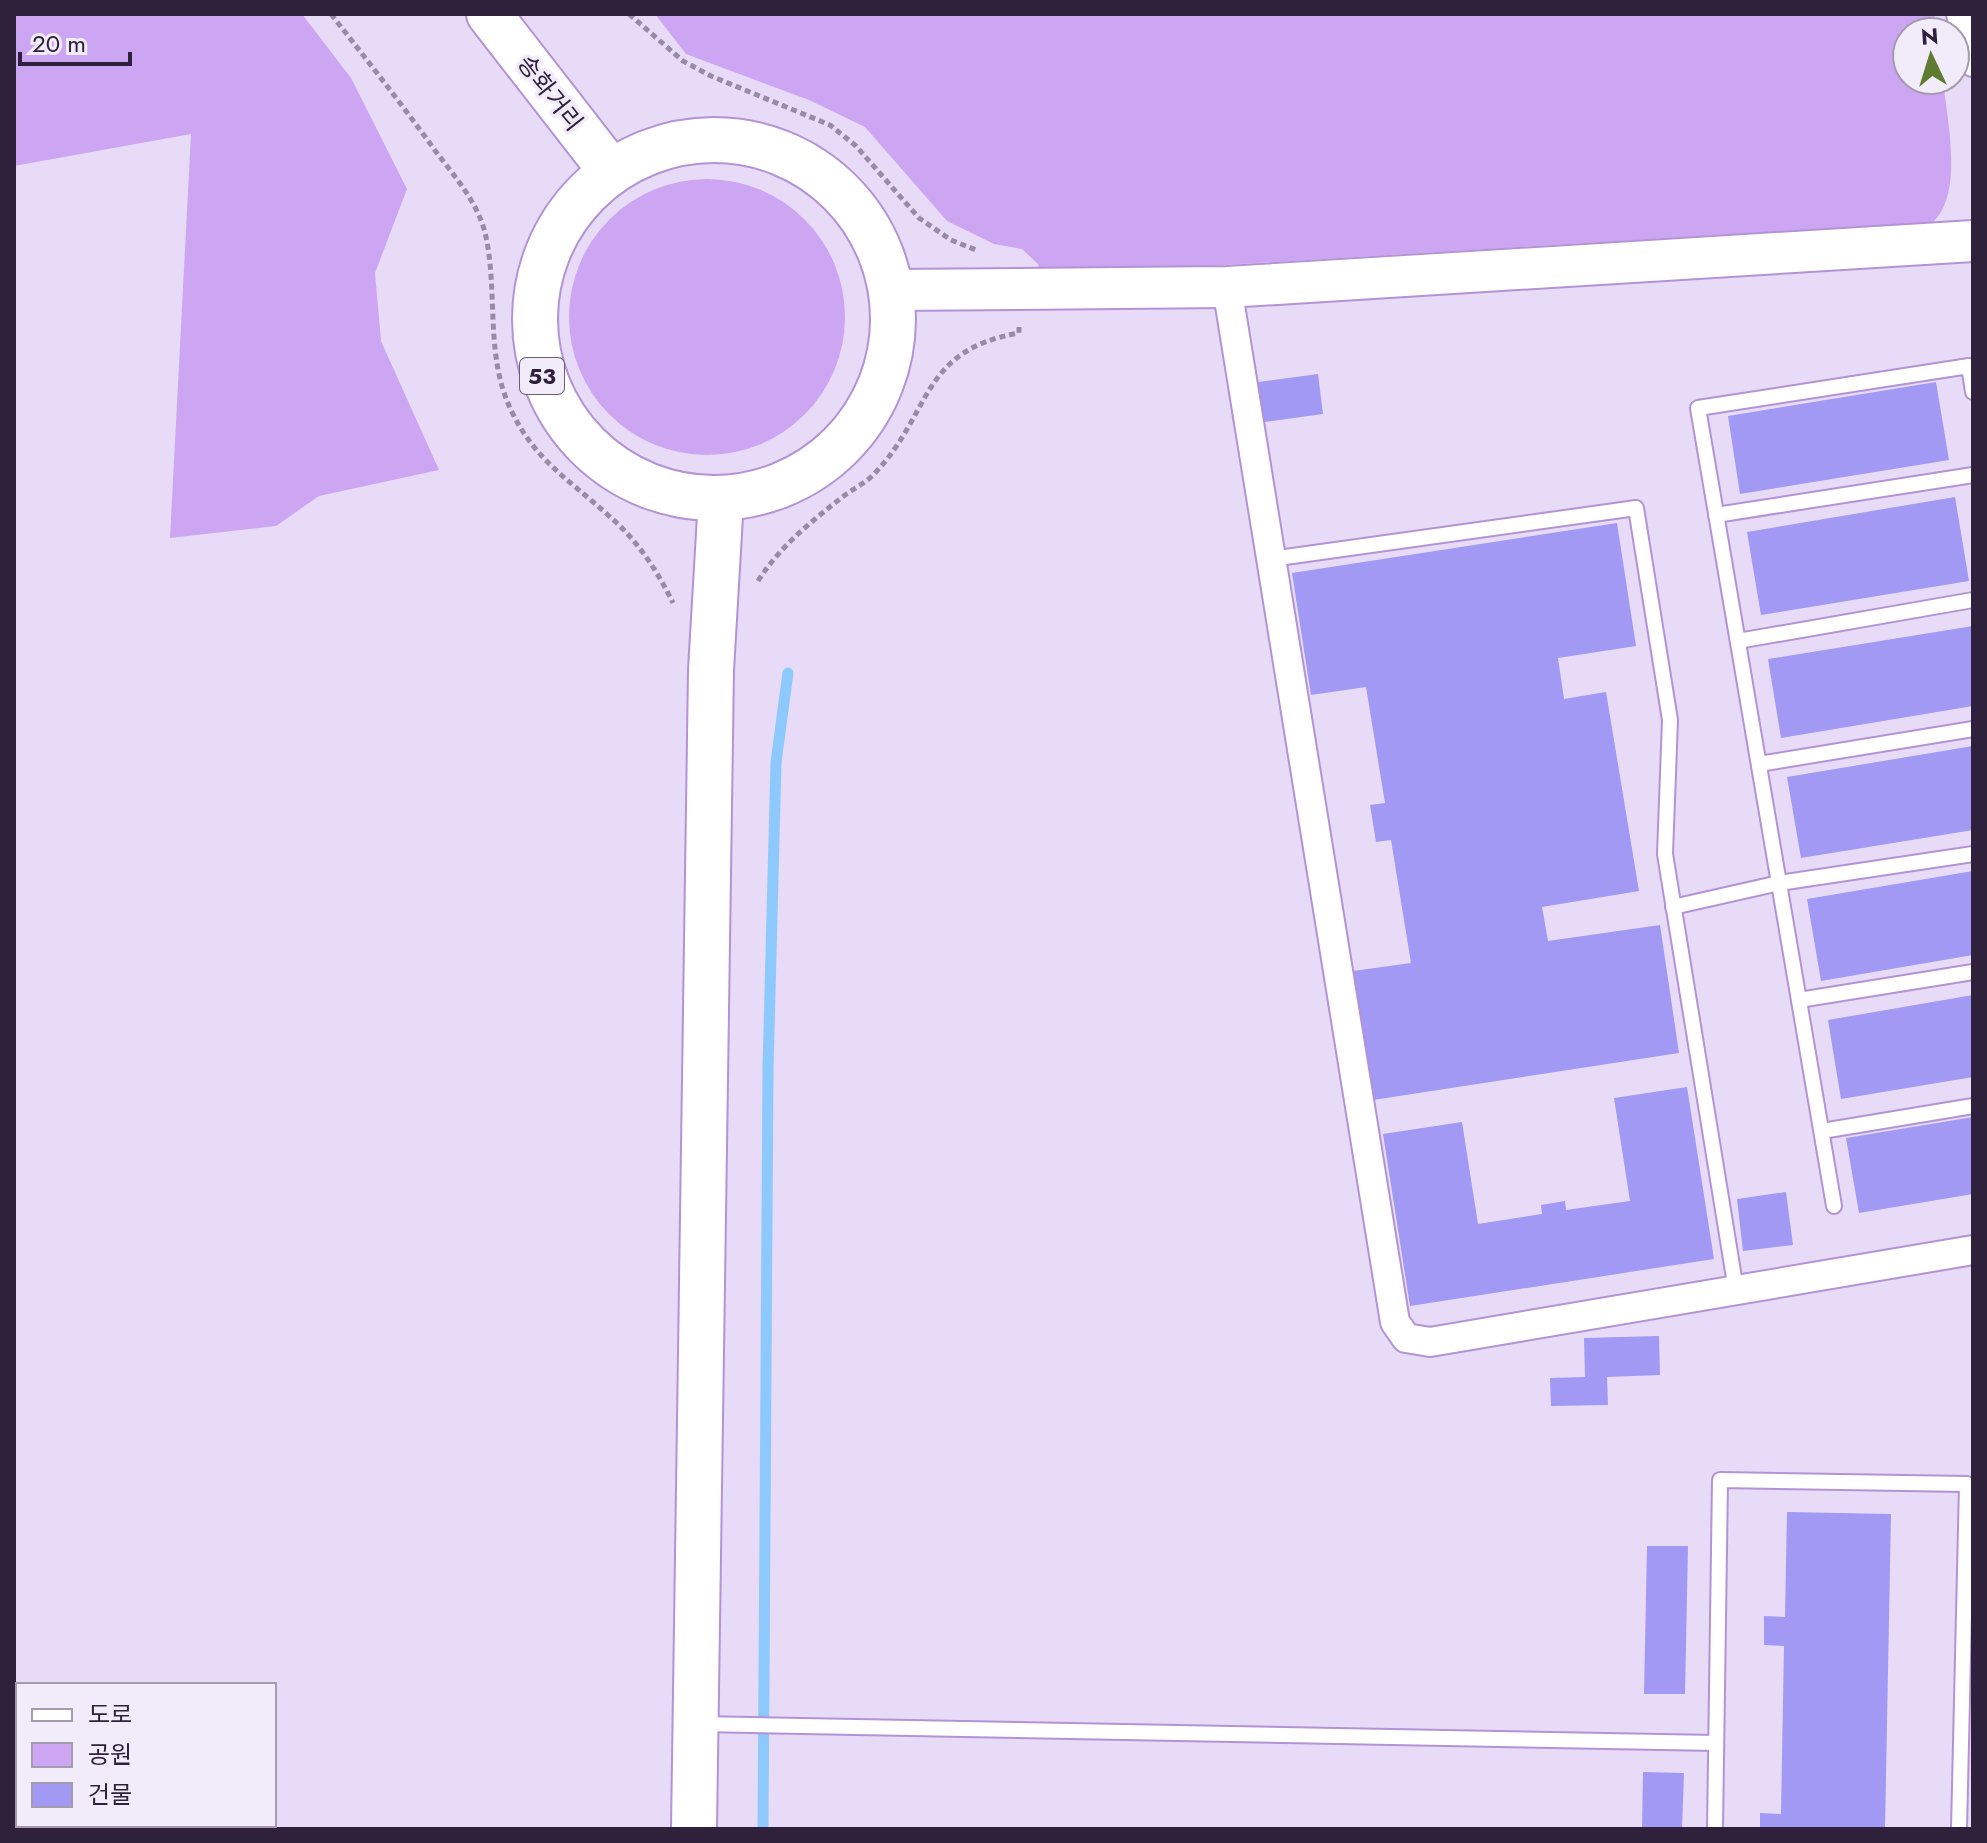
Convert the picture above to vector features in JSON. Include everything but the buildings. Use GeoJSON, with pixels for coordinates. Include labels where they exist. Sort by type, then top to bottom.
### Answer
{"type":"FeatureCollection","features":[{"type":"Feature","properties":{"kind":"main road","name":"송화거리"},"geometry":{"type":"LineString","coordinates":[[489,14],[611,171]]}},
{"type":"Feature","properties":{"kind":"main road","name":"53"},"geometry":{"type":"LineString","coordinates":[[724,139],[783,153],[835,185],[873,233],[893,290],[892,351],[871,408],[852,432],[833,455],[781,487],[721,499],[663,492],[611,467],[570,427],[543,376],[533,319],[542,263],[569,211],[611,171],[663,146],[724,139]]}},
{"type":"Feature","properties":{"kind":"main road"},"geometry":{"type":"LineString","coordinates":[[893,290],[1227,287],[1973,241]]}},
{"type":"Feature","properties":{"kind":"main road"},"geometry":{"type":"LineString","coordinates":[[694,1829],[711,670],[721,499]]}},
{"type":"Feature","properties":{"kind":"street"},"geometry":{"type":"LineString","coordinates":[[1961,14],[1973,62]]}},
{"type":"Feature","properties":{"kind":"street"},"geometry":{"type":"LineString","coordinates":[[1227,287],[1395,1322],[1406,1338],[1430,1342],[1973,1250]]}},
{"type":"Feature","properties":{"kind":"lane"},"geometry":{"type":"LineString","coordinates":[[1834,1206],[1698,408],[1969,366],[1973,392]]}},
{"type":"Feature","properties":{"kind":"lane"},"geometry":{"type":"LineString","coordinates":[[1716,515],[1973,475]]}},
{"type":"Feature","properties":{"kind":"lane"},"geometry":{"type":"LineString","coordinates":[[1271,559],[1636,508],[1670,720],[1665,854],[1736,1290]]}},
{"type":"Feature","properties":{"kind":"lane"},"geometry":{"type":"LineString","coordinates":[[1738,641],[1973,600]]}},
{"type":"Feature","properties":{"kind":"lane"},"geometry":{"type":"LineString","coordinates":[[1759,764],[1973,729]]}},
{"type":"Feature","properties":{"kind":"lane"},"geometry":{"type":"LineString","coordinates":[[1673,907],[1779,883],[1973,854]]}},
{"type":"Feature","properties":{"kind":"lane"},"geometry":{"type":"LineString","coordinates":[[1799,1000],[1973,972]]}},
{"type":"Feature","properties":{"kind":"lane"},"geometry":{"type":"LineString","coordinates":[[1822,1131],[1973,1106]]}},
{"type":"Feature","properties":{"kind":"lane"},"geometry":{"type":"LineString","coordinates":[[1715,1829],[1720,1480],[1967,1484],[1968,1749],[1959,1829]]}},
{"type":"Feature","properties":{"kind":"lane"},"geometry":{"type":"LineString","coordinates":[[696,1724],[1716,1743]]}},
{"type":"Feature","properties":{"kind":"path"},"geometry":{"type":"LineString","coordinates":[[331,14],[473,203],[486,235],[500,379],[510,409],[530,444],[569,485],[609,516],[638,546],[660,576],[676,610]]}},
{"type":"Feature","properties":{"kind":"path"},"geometry":{"type":"LineString","coordinates":[[629,14],[683,61],[711,76],[830,125],[856,146],[919,218],[951,240],[988,255]]}},
{"type":"Feature","properties":{"kind":"path"},"geometry":{"type":"LineString","coordinates":[[754,588],[771,561],[799,531],[875,474],[900,440],[936,377],[959,355],[979,343],[1019,333]]}},
{"type":"Feature","properties":{"kind":"green space"},"geometry":{"type":"Polygon","coordinates":[[[14,14],[302,14],[351,78],[407,189],[375,273],[381,341],[439,470],[319,496],[276,526],[170,538],[191,134],[14,166],[14,14]]]}},
{"type":"Feature","properties":{"kind":"green space"},"geometry":{"type":"Polygon","coordinates":[[[655,14],[1934,14],[1891,16],[1891,96],[1945,96],[1951,175],[1942,209],[1933,222],[1040,274],[1038,264],[1022,249],[994,244],[947,221],[865,127],[809,100],[686,54],[655,14]]]}},
{"type":"Feature","properties":{"kind":"green space"},"geometry":{"type":"Polygon","coordinates":[[[721,179],[772,195],[795,210],[814,229],[835,264],[843,290],[843,344],[835,370],[822,394],[805,415],[784,432],[760,445],[721,455],[693,455],[642,439],[619,424],[600,405],[579,370],[571,344],[569,303],[585,252],[600,229],[619,210],[654,189],[680,181],[721,179]]]}},
{"type":"Feature","properties":{"kind":"waterway"},"geometry":{"type":"LineString","coordinates":[[763,1829],[768,1069],[776,762],[788,673]]}}]}
